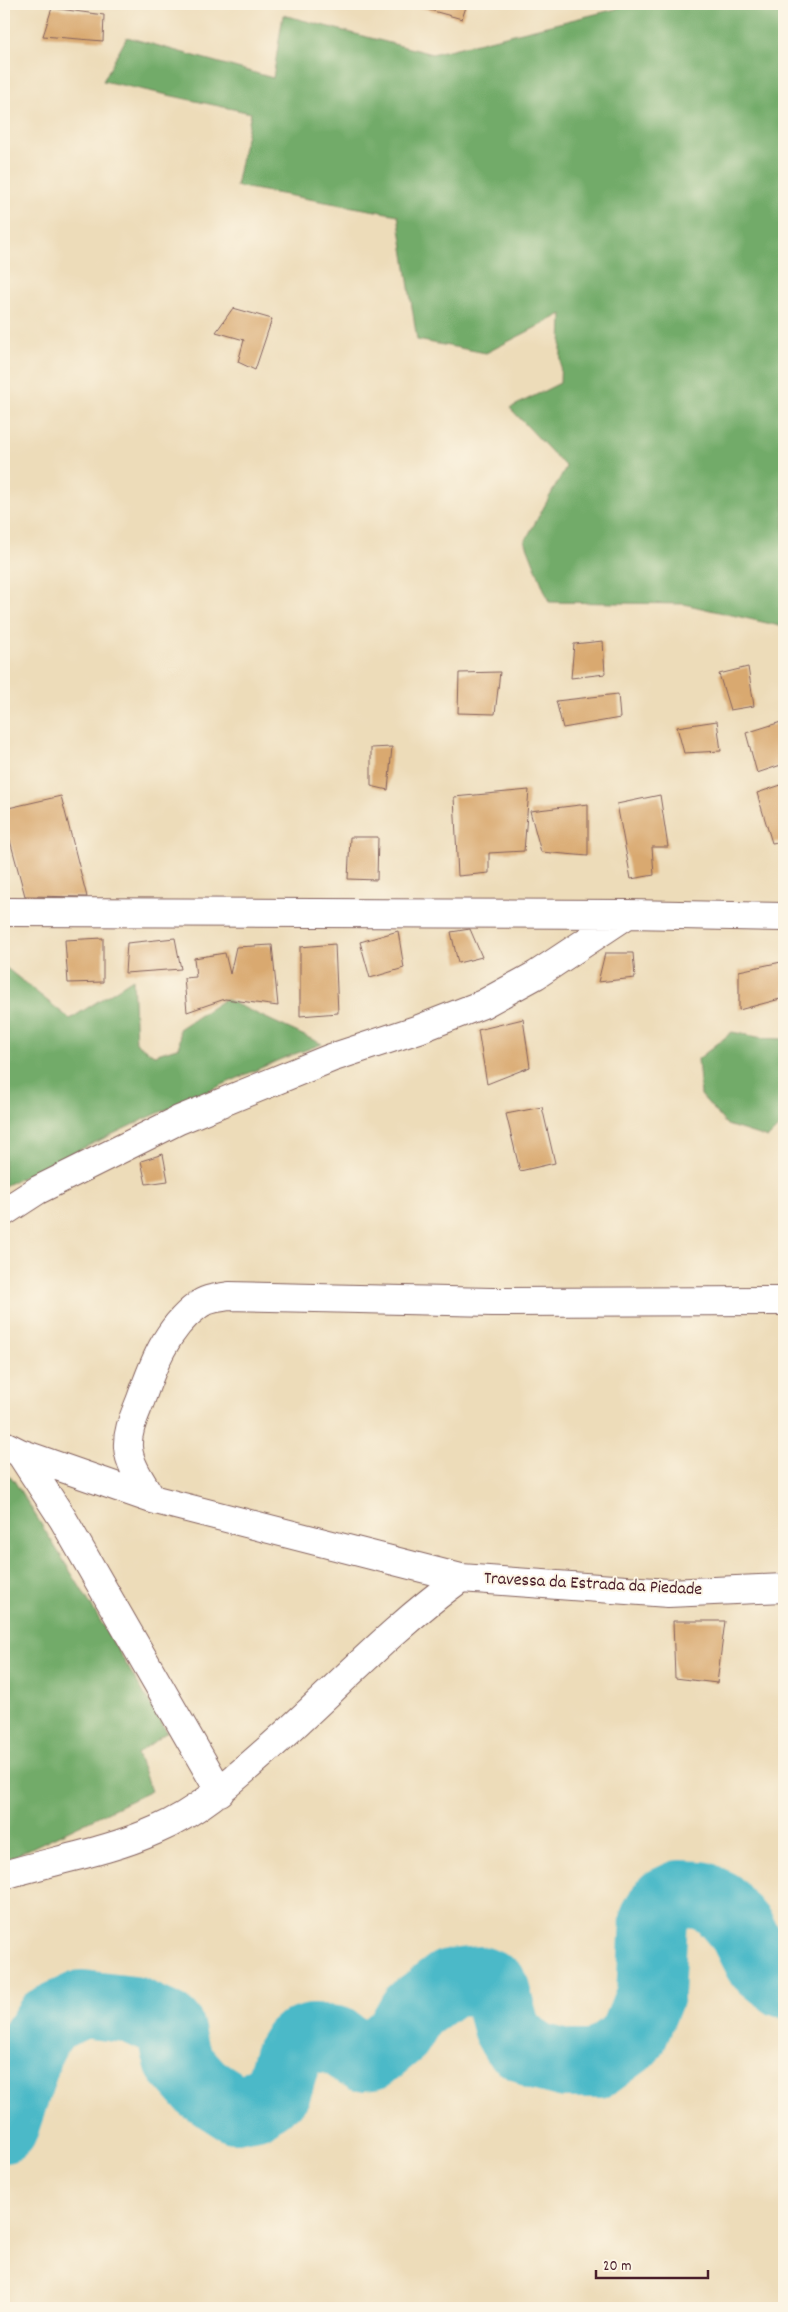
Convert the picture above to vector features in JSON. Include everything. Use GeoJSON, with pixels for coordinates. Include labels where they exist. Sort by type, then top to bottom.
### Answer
{"type":"FeatureCollection","features":[{"type":"Feature","properties":{"kind":"street"},"geometry":{"type":"LineString","coordinates":[[4,912],[628,914],[784,917]]}},
{"type":"Feature","properties":{"kind":"street"},"geometry":{"type":"LineString","coordinates":[[4,1212],[38,1190],[179,1120],[331,1058],[419,1030],[483,1004],[536,975],[628,914]]}},
{"type":"Feature","properties":{"kind":"street"},"geometry":{"type":"LineString","coordinates":[[152,1499],[128,1450],[128,1433],[155,1360],[173,1330],[198,1304],[210,1299],[229,1296],[603,1303],[784,1301]]}},
{"type":"Feature","properties":{"kind":"street"},"geometry":{"type":"LineString","coordinates":[[12,1449],[58,1512],[220,1792]]}},
{"type":"Feature","properties":{"kind":"street","name":"Travessa da Estrada da Piedade"},"geometry":{"type":"LineString","coordinates":[[12,1449],[152,1499],[461,1578],[668,1593],[784,1588]]}},
{"type":"Feature","properties":{"kind":"street"},"geometry":{"type":"LineString","coordinates":[[4,1875],[95,1852],[157,1830],[220,1792],[292,1728],[393,1632],[461,1578]]}},
{"type":"Feature","properties":{"kind":"green space"},"geometry":{"type":"Polygon","coordinates":[[[625,4],[784,4],[784,627],[684,604],[549,602],[525,541],[566,467],[510,408],[560,383],[562,314],[486,353],[417,340],[398,215],[236,186],[251,113],[103,81],[127,37],[273,78],[283,15],[432,54],[616,9],[625,4]]]}},
{"type":"Feature","properties":{"kind":"green space"},"geometry":{"type":"Polygon","coordinates":[[[4,966],[70,1019],[133,979],[136,1043],[154,1055],[180,1047],[179,1029],[225,999],[322,1044],[281,1059],[136,1123],[4,1186],[4,966]]]}},
{"type":"Feature","properties":{"kind":"green space"},"geometry":{"type":"Polygon","coordinates":[[[732,1032],[763,1038],[784,1039],[784,1122],[768,1138],[727,1125],[701,1095],[698,1059],[732,1032]]]}},
{"type":"Feature","properties":{"kind":"green space"},"geometry":{"type":"Polygon","coordinates":[[[4,1474],[13,1479],[167,1732],[137,1754],[151,1791],[4,1861],[4,1474]]]}},
{"type":"Feature","properties":{"kind":"building"},"geometry":{"type":"Polygon","coordinates":[[[408,4],[467,4],[462,19],[408,4]]]}},
{"type":"Feature","properties":{"kind":"building"},"geometry":{"type":"Polygon","coordinates":[[[52,8],[104,15],[103,41],[43,36],[52,8]]]}},
{"type":"Feature","properties":{"kind":"building"},"geometry":{"type":"Polygon","coordinates":[[[233,308],[272,319],[255,370],[238,362],[244,340],[216,332],[233,308]]]}},
{"type":"Feature","properties":{"kind":"building"},"geometry":{"type":"Polygon","coordinates":[[[603,641],[605,674],[571,678],[574,644],[603,641]]]}},
{"type":"Feature","properties":{"kind":"building"},"geometry":{"type":"Polygon","coordinates":[[[748,667],[754,706],[730,710],[719,674],[748,667]]]}},
{"type":"Feature","properties":{"kind":"building"},"geometry":{"type":"Polygon","coordinates":[[[500,672],[495,714],[458,713],[459,673],[500,672]]]}},
{"type":"Feature","properties":{"kind":"building"},"geometry":{"type":"Polygon","coordinates":[[[618,694],[620,718],[563,728],[556,701],[618,694]]]}},
{"type":"Feature","properties":{"kind":"building"},"geometry":{"type":"Polygon","coordinates":[[[717,721],[721,751],[684,753],[677,727],[717,721]]]}},
{"type":"Feature","properties":{"kind":"building"},"geometry":{"type":"Polygon","coordinates":[[[781,722],[784,731],[784,764],[757,773],[746,733],[781,722]]]}},
{"type":"Feature","properties":{"kind":"building"},"geometry":{"type":"Polygon","coordinates":[[[392,747],[388,790],[371,786],[371,748],[392,747]]]}},
{"type":"Feature","properties":{"kind":"building"},"geometry":{"type":"Polygon","coordinates":[[[784,784],[784,841],[772,843],[757,793],[784,784]]]}},
{"type":"Feature","properties":{"kind":"building"},"geometry":{"type":"Polygon","coordinates":[[[529,790],[524,851],[489,853],[489,873],[458,876],[454,797],[529,790]]]}},
{"type":"Feature","properties":{"kind":"building"},"geometry":{"type":"Polygon","coordinates":[[[660,795],[668,847],[652,847],[654,875],[631,879],[617,804],[660,795]]]}},
{"type":"Feature","properties":{"kind":"building"},"geometry":{"type":"Polygon","coordinates":[[[61,796],[87,897],[25,896],[4,818],[4,809],[61,796]]]}},
{"type":"Feature","properties":{"kind":"building"},"geometry":{"type":"Polygon","coordinates":[[[588,804],[588,856],[541,852],[530,811],[588,804]]]}},
{"type":"Feature","properties":{"kind":"building"},"geometry":{"type":"Polygon","coordinates":[[[350,837],[378,837],[377,880],[348,879],[350,837]]]}},
{"type":"Feature","properties":{"kind":"building"},"geometry":{"type":"Polygon","coordinates":[[[470,929],[482,957],[458,963],[451,932],[470,929]]]}},
{"type":"Feature","properties":{"kind":"building"},"geometry":{"type":"Polygon","coordinates":[[[398,931],[404,968],[370,978],[360,942],[398,931]]]}},
{"type":"Feature","properties":{"kind":"building"},"geometry":{"type":"Polygon","coordinates":[[[103,938],[103,982],[68,983],[65,940],[103,938]]]}},
{"type":"Feature","properties":{"kind":"building"},"geometry":{"type":"Polygon","coordinates":[[[175,938],[181,969],[125,973],[127,943],[175,938]]]}},
{"type":"Feature","properties":{"kind":"building"},"geometry":{"type":"Polygon","coordinates":[[[335,944],[338,1013],[300,1016],[300,947],[335,944]]]}},
{"type":"Feature","properties":{"kind":"building"},"geometry":{"type":"Polygon","coordinates":[[[272,945],[278,1006],[225,999],[187,1012],[184,978],[196,977],[194,958],[225,953],[230,974],[236,947],[272,945]]]}},
{"type":"Feature","properties":{"kind":"building"},"geometry":{"type":"Polygon","coordinates":[[[605,953],[633,953],[635,978],[598,982],[605,953]]]}},
{"type":"Feature","properties":{"kind":"building"},"geometry":{"type":"Polygon","coordinates":[[[781,962],[784,975],[784,998],[739,1010],[739,971],[781,962]]]}},
{"type":"Feature","properties":{"kind":"building"},"geometry":{"type":"Polygon","coordinates":[[[523,1019],[530,1067],[487,1084],[478,1030],[523,1019]]]}},
{"type":"Feature","properties":{"kind":"building"},"geometry":{"type":"Polygon","coordinates":[[[542,1107],[555,1163],[520,1171],[506,1114],[542,1107]]]}},
{"type":"Feature","properties":{"kind":"building"},"geometry":{"type":"Polygon","coordinates":[[[163,1154],[168,1181],[146,1184],[141,1161],[163,1154]]]}},
{"type":"Feature","properties":{"kind":"building"},"geometry":{"type":"Polygon","coordinates":[[[673,1621],[725,1621],[717,1683],[675,1678],[673,1621]]]}},
{"type":"Feature","properties":{"kind":"waterway"},"geometry":{"type":"LineString","coordinates":[[4,2129],[32,2044],[48,2020],[82,2004],[133,2010],[170,2027],[178,2061],[202,2088],[235,2109],[256,2105],[278,2089],[287,2059],[297,2043],[312,2038],[336,2040],[360,2057],[372,2056],[399,2034],[412,2011],[449,1983],[480,1980],[495,1987],[506,2027],[514,2041],[539,2057],[566,2064],[598,2064],[632,2039],[650,1995],[654,1918],[665,1901],[680,1894],[701,1895],[719,1904],[742,1931],[758,1963],[784,1984]]}}]}
